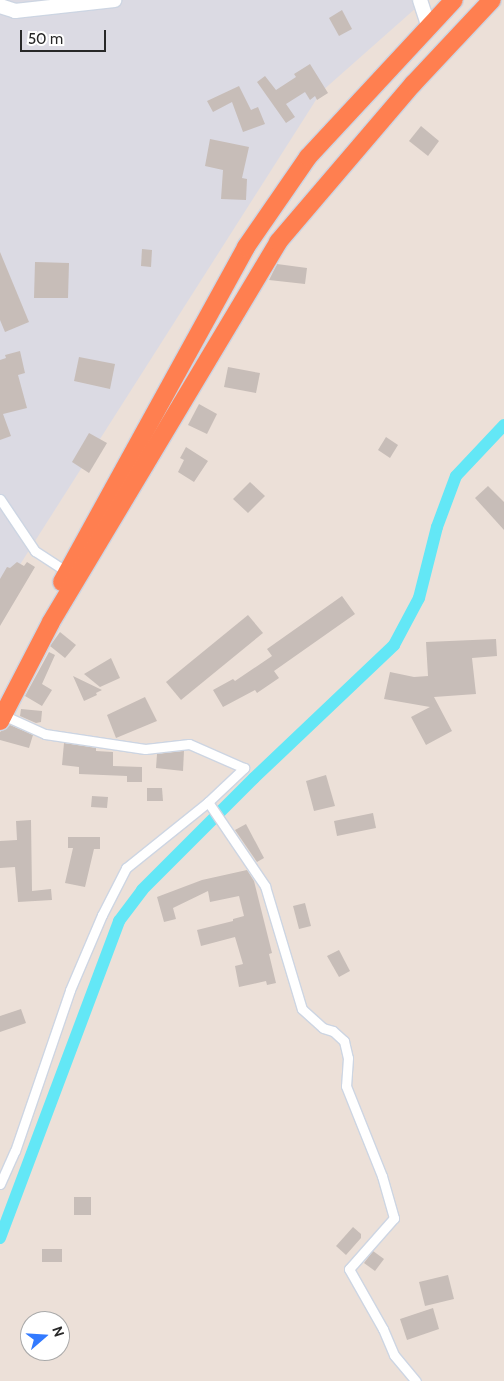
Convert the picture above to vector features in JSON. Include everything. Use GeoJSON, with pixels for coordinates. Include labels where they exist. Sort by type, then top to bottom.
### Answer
{"type":"FeatureCollection","features":[{"type":"Feature","properties":{"kind":"highway"},"geometry":{"type":"LineString","coordinates":[[0,694],[246,247],[308,157],[454,0]]}},
{"type":"Feature","properties":{"kind":"highway"},"geometry":{"type":"LineString","coordinates":[[2,718],[51,622],[278,242],[413,84],[492,0]]}},
{"type":"Feature","properties":{"kind":"street"},"geometry":{"type":"LineString","coordinates":[[0,6],[15,11],[114,0]]}},
{"type":"Feature","properties":{"kind":"street"},"geometry":{"type":"LineString","coordinates":[[420,0],[429,27]]}},
{"type":"Feature","properties":{"kind":"street"},"geometry":{"type":"LineString","coordinates":[[0,499],[35,551],[67,572]]}},
{"type":"Feature","properties":{"kind":"street"},"geometry":{"type":"LineString","coordinates":[[0,1184],[15,1151],[70,990],[102,915],[126,868],[208,802],[244,768],[189,744],[145,749],[45,734],[2,718]]}},
{"type":"Feature","properties":{"kind":"street"},"geometry":{"type":"LineString","coordinates":[[208,802],[265,886],[302,1009],[323,1028],[333,1031],[344,1041],[348,1058],[346,1086],[382,1176],[394,1218],[349,1269],[384,1329],[394,1355],[416,1381]]}},
{"type":"Feature","properties":{"kind":"shaded area"},"geometry":{"type":"Polygon","coordinates":[[[0,0],[425,0],[321,92],[0,596],[0,0]]]}},
{"type":"Feature","properties":{"kind":"building"},"geometry":{"type":"Polygon","coordinates":[[[342,10],[352,29],[339,36],[329,18],[342,10]]]}},
{"type":"Feature","properties":{"kind":"building"},"geometry":{"type":"Polygon","coordinates":[[[310,64],[328,93],[317,100],[315,96],[310,100],[305,92],[286,104],[295,117],[286,123],[257,82],[265,76],[276,90],[296,77],[294,74],[310,64]]]}},
{"type":"Feature","properties":{"kind":"building"},"geometry":{"type":"Polygon","coordinates":[[[239,86],[251,110],[258,107],[265,124],[243,132],[232,102],[213,112],[207,101],[239,86]]]}},
{"type":"Feature","properties":{"kind":"building"},"geometry":{"type":"Polygon","coordinates":[[[421,126],[439,141],[428,156],[409,141],[421,126]]]}},
{"type":"Feature","properties":{"kind":"building"},"geometry":{"type":"Polygon","coordinates":[[[210,139],[249,147],[242,178],[247,179],[246,200],[221,199],[223,170],[205,166],[210,139]]]}},
{"type":"Feature","properties":{"kind":"building"},"geometry":{"type":"Polygon","coordinates":[[[142,249],[152,250],[151,267],[141,266],[142,249]]]}},
{"type":"Feature","properties":{"kind":"building"},"geometry":{"type":"Polygon","coordinates":[[[0,252],[29,322],[5,332],[0,320],[0,252]]]}},
{"type":"Feature","properties":{"kind":"building"},"geometry":{"type":"Polygon","coordinates":[[[35,262],[69,263],[68,298],[34,298],[35,262]]]}},
{"type":"Feature","properties":{"kind":"building"},"geometry":{"type":"Polygon","coordinates":[[[277,264],[307,268],[305,284],[269,280],[277,264]]]}},
{"type":"Feature","properties":{"kind":"building"},"geometry":{"type":"Polygon","coordinates":[[[20,351],[25,373],[18,375],[27,408],[3,414],[11,436],[0,440],[0,360],[6,358],[5,355],[20,351]]]}},
{"type":"Feature","properties":{"kind":"building"},"geometry":{"type":"Polygon","coordinates":[[[79,357],[115,364],[110,389],[74,381],[79,357]]]}},
{"type":"Feature","properties":{"kind":"building"},"geometry":{"type":"Polygon","coordinates":[[[228,367],[260,373],[256,393],[224,387],[228,367]]]}},
{"type":"Feature","properties":{"kind":"building"},"geometry":{"type":"Polygon","coordinates":[[[199,404],[217,414],[207,434],[188,425],[199,404]]]}},
{"type":"Feature","properties":{"kind":"building"},"geometry":{"type":"Polygon","coordinates":[[[89,433],[107,443],[89,473],[72,462],[89,433]]]}},
{"type":"Feature","properties":{"kind":"building"},"geometry":{"type":"Polygon","coordinates":[[[386,437],[398,445],[390,458],[378,450],[386,437]]]}},
{"type":"Feature","properties":{"kind":"building"},"geometry":{"type":"Polygon","coordinates":[[[186,447],[208,461],[194,482],[178,472],[184,460],[180,458],[186,447]]]}},
{"type":"Feature","properties":{"kind":"building"},"geometry":{"type":"Polygon","coordinates":[[[250,482],[265,496],[248,513],[233,499],[250,482]]]}},
{"type":"Feature","properties":{"kind":"building"},"geometry":{"type":"Polygon","coordinates":[[[488,486],[504,502],[504,530],[475,498],[488,486]]]}},
{"type":"Feature","properties":{"kind":"building"},"geometry":{"type":"Polygon","coordinates":[[[17,562],[24,566],[27,562],[35,567],[0,626],[0,579],[7,567],[10,568],[17,562]]]}},
{"type":"Feature","properties":{"kind":"building"},"geometry":{"type":"Polygon","coordinates":[[[342,596],[355,614],[274,671],[279,678],[257,693],[255,690],[223,707],[213,690],[233,679],[235,681],[272,656],[267,649],[342,596]]]}},
{"type":"Feature","properties":{"kind":"building"},"geometry":{"type":"Polygon","coordinates":[[[248,615],[263,633],[181,700],[166,682],[248,615]]]}},
{"type":"Feature","properties":{"kind":"building"},"geometry":{"type":"Polygon","coordinates":[[[60,632],[76,645],[65,658],[50,646],[60,632]]]}},
{"type":"Feature","properties":{"kind":"building"},"geometry":{"type":"Polygon","coordinates":[[[496,639],[497,656],[472,658],[476,694],[434,697],[452,731],[426,745],[411,717],[430,707],[384,699],[390,672],[414,677],[428,676],[426,642],[496,639]]]}},
{"type":"Feature","properties":{"kind":"building"},"geometry":{"type":"Polygon","coordinates":[[[49,652],[55,655],[42,684],[52,690],[42,706],[25,696],[49,652]]]}},
{"type":"Feature","properties":{"kind":"building"},"geometry":{"type":"Polygon","coordinates":[[[111,658],[120,678],[100,687],[84,674],[111,658]]]}},
{"type":"Feature","properties":{"kind":"building"},"geometry":{"type":"Polygon","coordinates":[[[73,676],[102,690],[96,693],[97,695],[84,701],[73,676]]]}},
{"type":"Feature","properties":{"kind":"building"},"geometry":{"type":"Polygon","coordinates":[[[145,697],[157,721],[116,738],[107,715],[145,697]]]}},
{"type":"Feature","properties":{"kind":"building"},"geometry":{"type":"Polygon","coordinates":[[[21,709],[42,711],[41,722],[36,723],[20,716],[21,709]]]}},
{"type":"Feature","properties":{"kind":"building"},"geometry":{"type":"Polygon","coordinates":[[[10,725],[33,735],[29,748],[0,740],[0,732],[10,725]]]}},
{"type":"Feature","properties":{"kind":"building"},"geometry":{"type":"Polygon","coordinates":[[[64,743],[96,748],[96,751],[113,752],[113,766],[142,767],[142,782],[127,782],[127,776],[79,774],[79,767],[62,765],[64,743]]]}},
{"type":"Feature","properties":{"kind":"building"},"geometry":{"type":"Polygon","coordinates":[[[184,751],[183,771],[156,768],[157,754],[184,751]]]}},
{"type":"Feature","properties":{"kind":"building"},"geometry":{"type":"Polygon","coordinates":[[[326,775],[335,806],[314,811],[306,781],[326,775]]]}},
{"type":"Feature","properties":{"kind":"building"},"geometry":{"type":"Polygon","coordinates":[[[147,788],[162,788],[163,801],[147,801],[147,788]]]}},
{"type":"Feature","properties":{"kind":"building"},"geometry":{"type":"Polygon","coordinates":[[[92,796],[108,797],[107,808],[91,807],[92,796]]]}},
{"type":"Feature","properties":{"kind":"building"},"geometry":{"type":"Polygon","coordinates":[[[373,813],[376,828],[337,836],[334,821],[373,813]]]}},
{"type":"Feature","properties":{"kind":"building"},"geometry":{"type":"Polygon","coordinates":[[[31,820],[32,891],[51,889],[52,900],[18,902],[15,867],[0,868],[0,841],[17,840],[16,821],[31,820]]]}},
{"type":"Feature","properties":{"kind":"building"},"geometry":{"type":"Polygon","coordinates":[[[246,824],[264,858],[257,862],[235,830],[246,824]]]}},
{"type":"Feature","properties":{"kind":"building"},"geometry":{"type":"Polygon","coordinates":[[[68,837],[100,837],[100,849],[94,849],[85,887],[65,883],[73,848],[68,848],[68,837]]]}},
{"type":"Feature","properties":{"kind":"building"},"geometry":{"type":"Polygon","coordinates":[[[247,870],[254,881],[272,953],[269,954],[276,983],[267,985],[266,981],[239,987],[235,966],[243,964],[235,937],[201,946],[197,930],[233,921],[233,919],[244,916],[239,896],[210,902],[208,891],[173,908],[176,919],[164,922],[157,897],[202,880],[247,870]]]}},
{"type":"Feature","properties":{"kind":"building"},"geometry":{"type":"Polygon","coordinates":[[[305,903],[311,926],[299,929],[293,906],[305,903]]]}},
{"type":"Feature","properties":{"kind":"building"},"geometry":{"type":"Polygon","coordinates":[[[339,950],[350,971],[339,977],[327,956],[339,950]]]}},
{"type":"Feature","properties":{"kind":"building"},"geometry":{"type":"Polygon","coordinates":[[[21,1009],[26,1023],[0,1032],[0,1016],[21,1009]]]}},
{"type":"Feature","properties":{"kind":"building"},"geometry":{"type":"Polygon","coordinates":[[[74,1197],[91,1197],[91,1215],[74,1215],[74,1197]]]}},
{"type":"Feature","properties":{"kind":"building"},"geometry":{"type":"Polygon","coordinates":[[[353,1227],[361,1234],[361,1238],[346,1255],[336,1246],[353,1227]]]}},
{"type":"Feature","properties":{"kind":"building"},"geometry":{"type":"Polygon","coordinates":[[[42,1249],[62,1249],[62,1262],[42,1262],[42,1249]]]}},
{"type":"Feature","properties":{"kind":"building"},"geometry":{"type":"Polygon","coordinates":[[[373,1251],[384,1259],[375,1271],[364,1263],[373,1251]]]}},
{"type":"Feature","properties":{"kind":"building"},"geometry":{"type":"Polygon","coordinates":[[[448,1275],[454,1299],[425,1306],[419,1282],[448,1275]]]}},
{"type":"Feature","properties":{"kind":"building"},"geometry":{"type":"Polygon","coordinates":[[[433,1308],[439,1329],[407,1340],[400,1319],[433,1308]]]}},
{"type":"Feature","properties":{"kind":"waterway"},"geometry":{"type":"LineString","coordinates":[[0,1238],[119,921],[142,890],[254,778],[394,645],[419,598],[437,527],[456,476],[504,425]]}}]}
